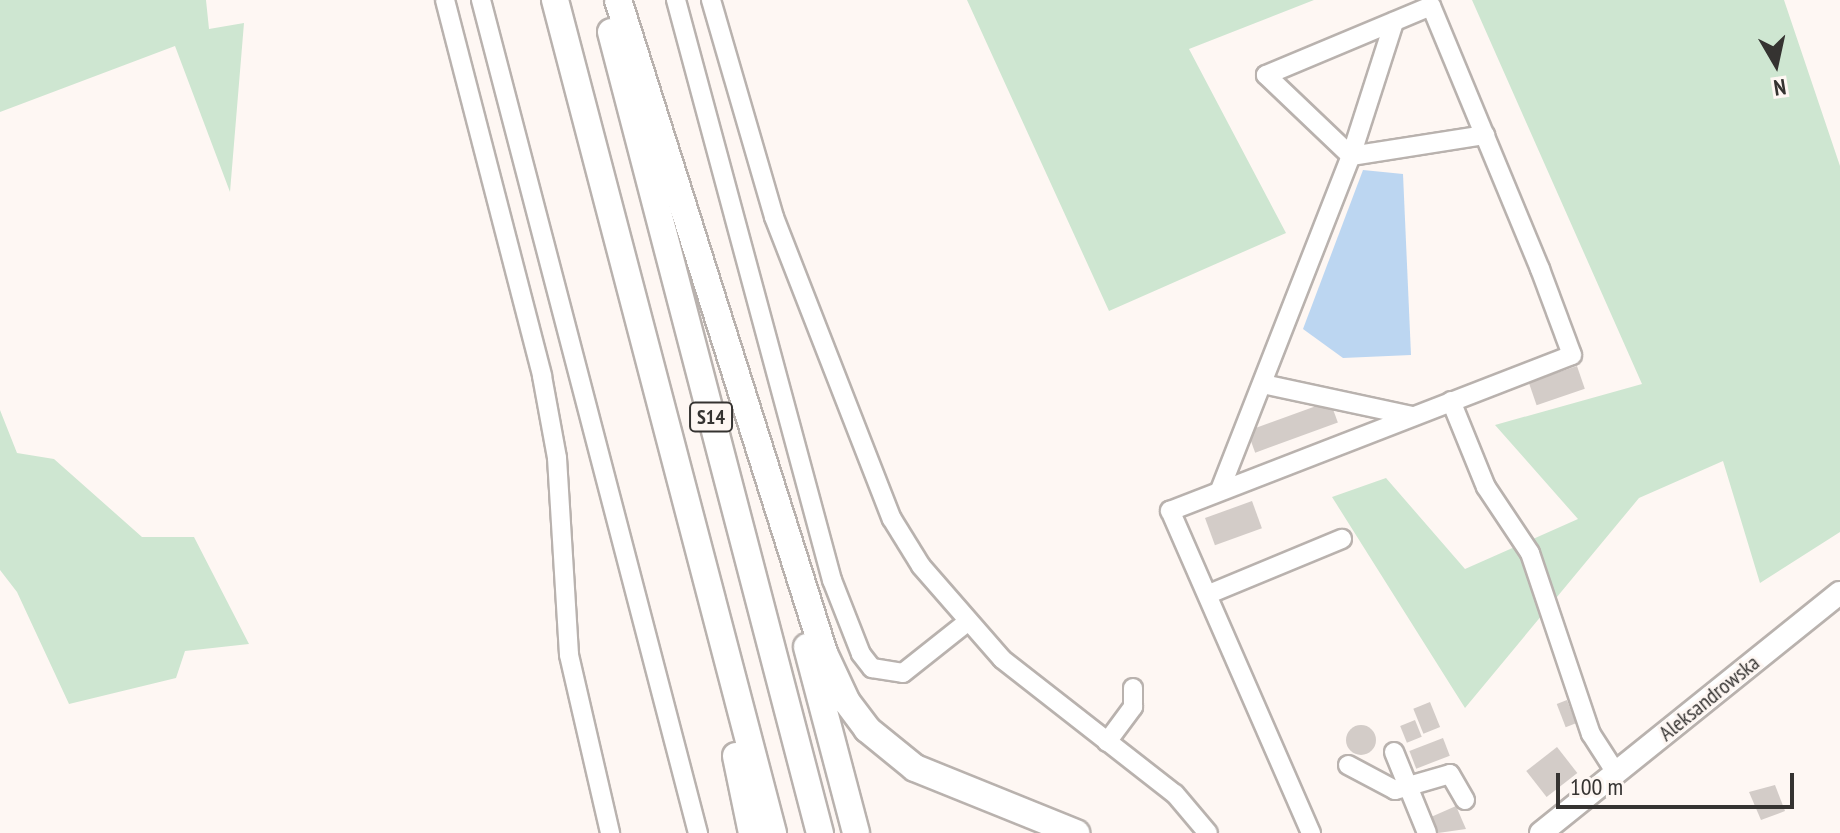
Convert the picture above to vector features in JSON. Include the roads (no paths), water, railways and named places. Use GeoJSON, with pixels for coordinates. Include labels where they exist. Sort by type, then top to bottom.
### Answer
{"type":"FeatureCollection","features":[{"type":"Feature","properties":{"kind":"highway","name":"S14"},"geometry":{"type":"LineString","coordinates":[[555,0],[773,833]]}},
{"type":"Feature","properties":{"kind":"highway","name":"S14"},"geometry":{"type":"LineString","coordinates":[[602,0],[820,833]]}},
{"type":"Feature","properties":{"kind":"highway"},"geometry":{"type":"LineString","coordinates":[[618,0],[824,653],[867,729],[950,787],[1076,833]]}},
{"type":"Feature","properties":{"kind":"highway"},"geometry":{"type":"LineString","coordinates":[[744,401],[856,833]]}},
{"type":"Feature","properties":{"kind":"highway"},"geometry":{"type":"LineString","coordinates":[[707,583],[752,833]]}},
{"type":"Feature","properties":{"kind":"main road","name":"Aleksandrowska"},"geometry":{"type":"LineString","coordinates":[[1541,833],[1838,596]]}},
{"type":"Feature","properties":{"kind":"street"},"geometry":{"type":"LineString","coordinates":[[445,0],[542,376],[557,458],[569,655],[610,833]]}},
{"type":"Feature","properties":{"kind":"street"},"geometry":{"type":"LineString","coordinates":[[481,0],[698,833]]}},
{"type":"Feature","properties":{"kind":"street"},"geometry":{"type":"LineString","coordinates":[[676,0],[832,580],[861,654],[872,668],[903,673],[966,623]]}},
{"type":"Feature","properties":{"kind":"street"},"geometry":{"type":"LineString","coordinates":[[711,0],[774,217],[869,467],[899,531],[966,623],[1107,742],[1175,794],[1208,833]]}},
{"type":"Feature","properties":{"kind":"street"},"geometry":{"type":"LineString","coordinates":[[1311,833],[1209,594],[1170,511],[1572,355],[1431,6],[1266,75],[1351,156]]}},
{"type":"Feature","properties":{"kind":"street"},"geometry":{"type":"LineString","coordinates":[[1220,490],[1351,156],[1394,22]]}},
{"type":"Feature","properties":{"kind":"street"},"geometry":{"type":"LineString","coordinates":[[1351,156],[1485,135]]}},
{"type":"Feature","properties":{"kind":"street"},"geometry":{"type":"LineString","coordinates":[[1263,384],[1412,416]]}},
{"type":"Feature","properties":{"kind":"street"},"geometry":{"type":"LineString","coordinates":[[1451,401],[1471,458],[1530,553],[1599,753],[1616,773]]}},
{"type":"Feature","properties":{"kind":"street"},"geometry":{"type":"LineString","coordinates":[[1209,594],[1342,539]]}},
{"type":"Feature","properties":{"kind":"street"},"geometry":{"type":"LineString","coordinates":[[1107,742],[1133,707],[1133,688]]}},
{"type":"Feature","properties":{"kind":"street"},"geometry":{"type":"LineString","coordinates":[[1394,752],[1427,833]]}},
{"type":"Feature","properties":{"kind":"street"},"geometry":{"type":"LineString","coordinates":[[1348,765],[1384,789],[1409,789],[1450,774],[1465,800]]}},
{"type":"Feature","properties":{"kind":"water"},"geometry":{"type":"Polygon","coordinates":[[[1363,170],[1403,174],[1411,355],[1343,358],[1303,329],[1363,170]]]}}]}
